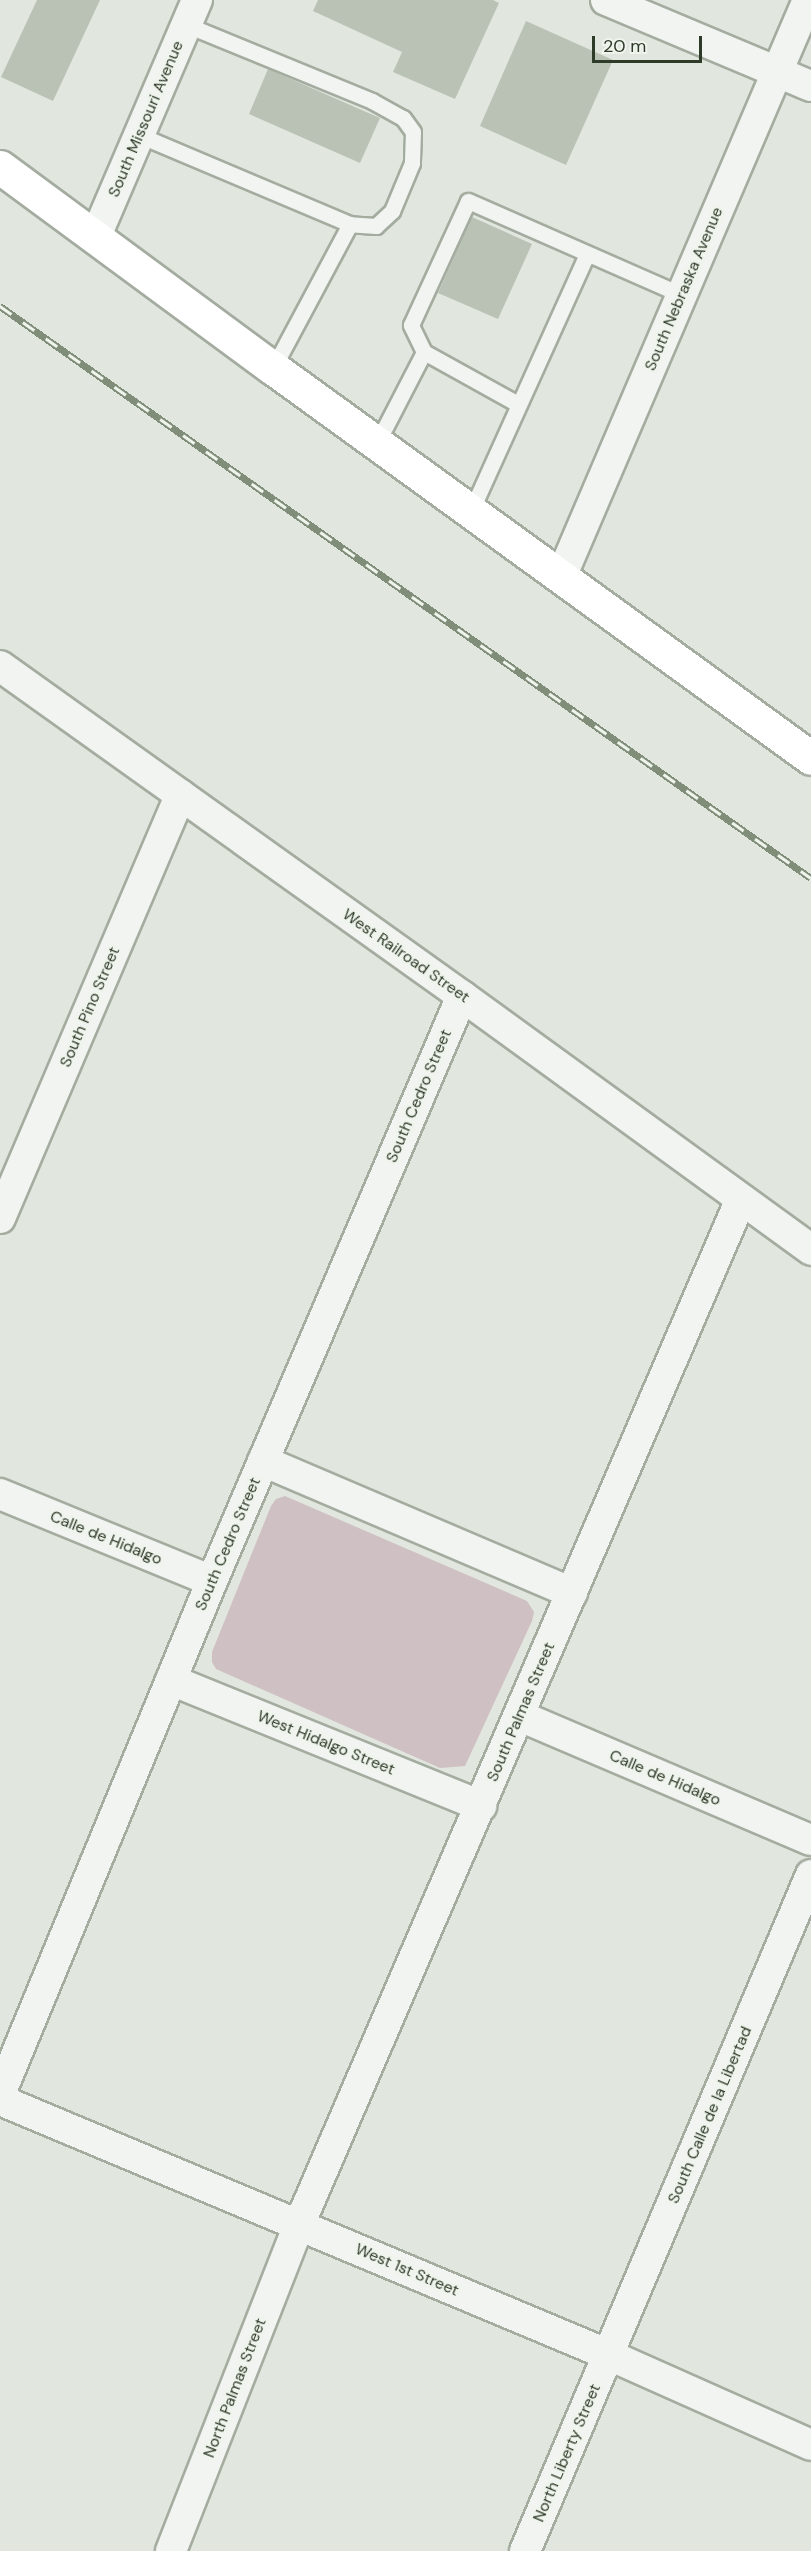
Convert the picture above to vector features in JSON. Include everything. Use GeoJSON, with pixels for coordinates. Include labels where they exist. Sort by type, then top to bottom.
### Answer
{"type":"FeatureCollection","features":[{"type":"Feature","properties":{"kind":"main road"},"geometry":{"type":"LineString","coordinates":[[0,166],[273,369],[811,758]]}},
{"type":"Feature","properties":{"kind":"street"},"geometry":{"type":"LineString","coordinates":[[606,0],[811,86]]}},
{"type":"Feature","properties":{"kind":"street","name":"South Nebraska Avenue"},"geometry":{"type":"LineString","coordinates":[[561,578],[808,0]]}},
{"type":"Feature","properties":{"kind":"street","name":"South Missouri Avenue"},"geometry":{"type":"LineString","coordinates":[[95,238],[192,12]]}},
{"type":"Feature","properties":{"kind":"street","name":"West Railroad Street"},"geometry":{"type":"LineString","coordinates":[[0,666],[462,996],[811,1250]]}},
{"type":"Feature","properties":{"kind":"street","name":"South Pino Street"},"geometry":{"type":"LineString","coordinates":[[0,1218],[180,795]]}},
{"type":"Feature","properties":{"kind":"street","name":"South Cedro Street"},"geometry":{"type":"LineString","coordinates":[[0,2094],[212,1581],[462,996]]}},
{"type":"Feature","properties":{"kind":"street","name":"South Palmas Street"},"geometry":{"type":"LineString","coordinates":[[299,2225],[741,1199]]}},
{"type":"Feature","properties":{"kind":"street"},"geometry":{"type":"LineString","coordinates":[[263,1461],[572,1593]]}},
{"type":"Feature","properties":{"kind":"street","name":"Calle de Hidalgo"},"geometry":{"type":"LineString","coordinates":[[0,1494],[212,1581]]}},
{"type":"Feature","properties":{"kind":"street","name":"West Hidalgo Street"},"geometry":{"type":"LineString","coordinates":[[171,1680],[481,1806]]}},
{"type":"Feature","properties":{"kind":"street","name":"Calle de Hidalgo"},"geometry":{"type":"LineString","coordinates":[[520,1716],[811,1840]]}},
{"type":"Feature","properties":{"kind":"street","name":"South Calle de la Libertad"},"geometry":{"type":"LineString","coordinates":[[609,2355],[811,1875]]}},
{"type":"Feature","properties":{"kind":"street","name":"West 1st Street"},"geometry":{"type":"LineString","coordinates":[[0,2100],[609,2355],[811,2445]]}},
{"type":"Feature","properties":{"kind":"street","name":"North Palmas Street"},"geometry":{"type":"LineString","coordinates":[[171,2551],[299,2225]]}},
{"type":"Feature","properties":{"kind":"street","name":"North Liberty Street"},"geometry":{"type":"LineString","coordinates":[[525,2551],[609,2355]]}},
{"type":"Feature","properties":{"kind":"lane"},"geometry":{"type":"LineString","coordinates":[[139,135],[350,224],[376,226],[392,211],[412,163],[413,132],[404,118],[192,12]]}},
{"type":"Feature","properties":{"kind":"lane"},"geometry":{"type":"LineString","coordinates":[[518,404],[424,352],[411,325],[468,201],[682,295]]}},
{"type":"Feature","properties":{"kind":"lane"},"geometry":{"type":"LineString","coordinates":[[273,369],[350,224]]}},
{"type":"Feature","properties":{"kind":"lane"},"geometry":{"type":"LineString","coordinates":[[471,511],[587,254]]}},
{"type":"Feature","properties":{"kind":"lane"},"geometry":{"type":"LineString","coordinates":[[377,443],[424,352]]}},
{"type":"Feature","properties":{"kind":"shaded area"},"geometry":{"type":"Polygon","coordinates":[[[285,1496],[527,1601],[534,1612],[532,1621],[465,1766],[440,1768],[216,1669],[212,1662],[212,1652],[271,1506],[276,1499],[285,1496]]]}},
{"type":"Feature","properties":{"kind":"building"},"geometry":{"type":"Polygon","coordinates":[[[37,0],[100,0],[53,101],[1,77],[37,0]]]}},
{"type":"Feature","properties":{"kind":"building"},"geometry":{"type":"Polygon","coordinates":[[[318,0],[493,0],[499,3],[455,99],[393,72],[402,52],[313,11],[318,0]]]}},
{"type":"Feature","properties":{"kind":"building"},"geometry":{"type":"Polygon","coordinates":[[[526,21],[613,60],[566,165],[480,126],[526,21]]]}},
{"type":"Feature","properties":{"kind":"building"},"geometry":{"type":"Polygon","coordinates":[[[268,69],[380,118],[360,163],[249,114],[268,69]]]}},
{"type":"Feature","properties":{"kind":"building"},"geometry":{"type":"Polygon","coordinates":[[[472,217],[532,244],[498,319],[438,293],[472,217]]]}},
{"type":"Feature","properties":{"kind":"railway"},"geometry":{"type":"LineString","coordinates":[[0,306],[811,878]]}}]}
